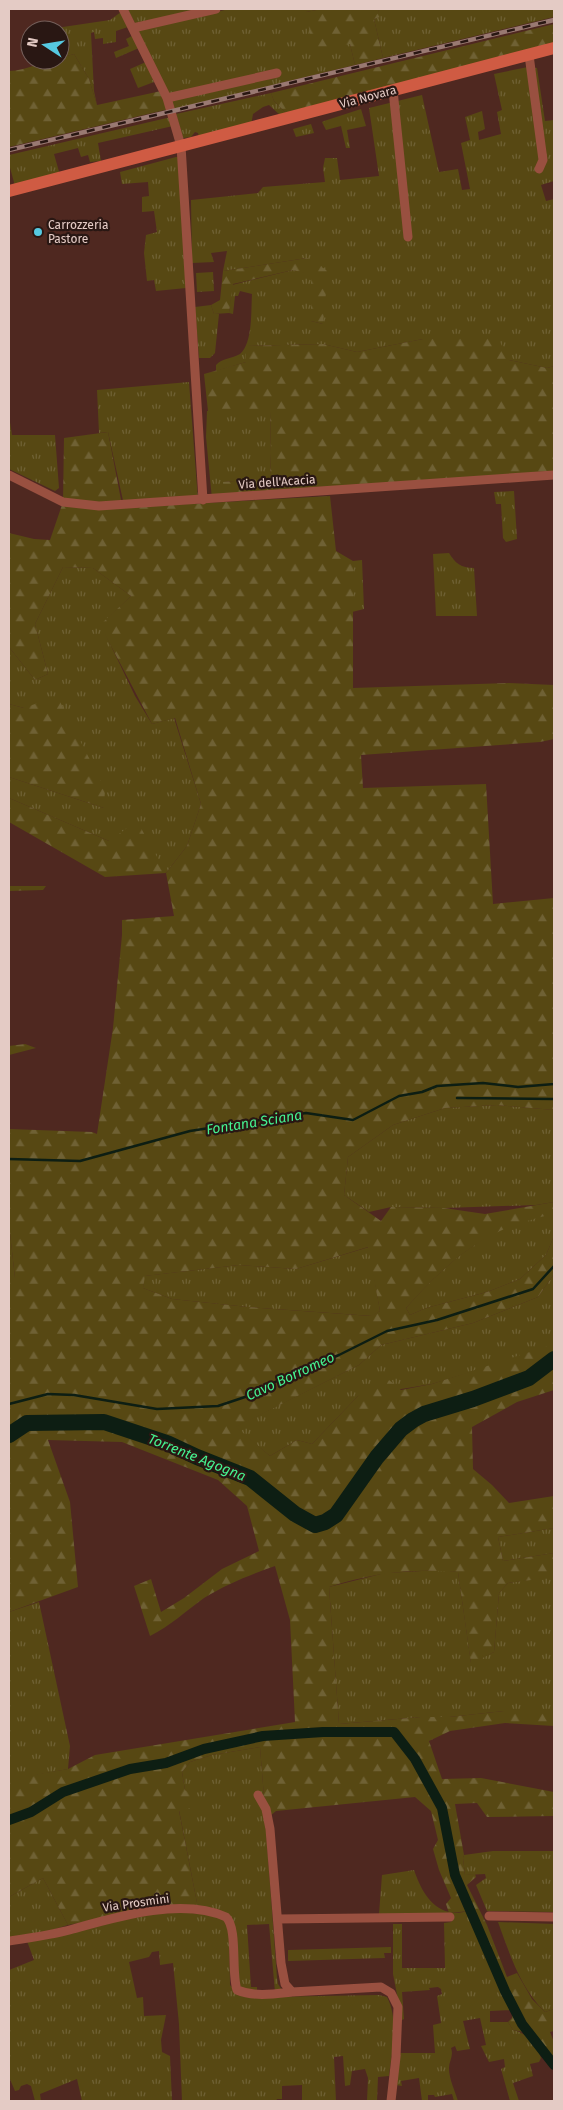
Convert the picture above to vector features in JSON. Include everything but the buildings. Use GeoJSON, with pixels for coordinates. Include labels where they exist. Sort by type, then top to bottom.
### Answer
{"type":"FeatureCollection","features":[{"type":"Feature","properties":{"kind":"main road","name":"Via Novara"},"geometry":{"type":"LineString","coordinates":[[9,191],[554,48]]}},
{"type":"Feature","properties":{"kind":"street"},"geometry":{"type":"LineString","coordinates":[[124,9],[167,98],[182,146],[203,500]]}},
{"type":"Feature","properties":{"kind":"street"},"geometry":{"type":"LineString","coordinates":[[133,28],[216,9]]}},
{"type":"Feature","properties":{"kind":"street"},"geometry":{"type":"LineString","coordinates":[[529,54],[543,160],[539,169]]}},
{"type":"Feature","properties":{"kind":"street"},"geometry":{"type":"LineString","coordinates":[[167,98],[277,73]]}},
{"type":"Feature","properties":{"kind":"street"},"geometry":{"type":"LineString","coordinates":[[393,90],[408,237]]}},
{"type":"Feature","properties":{"kind":"street","name":"Via dell'Acacia"},"geometry":{"type":"LineString","coordinates":[[9,475],[63,502],[99,506],[554,475]]}},
{"type":"Feature","properties":{"kind":"street"},"geometry":{"type":"LineString","coordinates":[[258,1795],[266,1809],[270,1829],[285,1984],[292,1992]]}},
{"type":"Feature","properties":{"kind":"street","name":"Via Prosmini"},"geometry":{"type":"LineString","coordinates":[[9,1941],[34,1938],[104,1919],[162,1909],[208,1911],[226,1917],[231,1925],[234,1981],[237,1990],[246,1994],[256,1994],[381,1987],[392,1993],[398,2007],[396,2057],[391,2101]]}},
{"type":"Feature","properties":{"kind":"street"},"geometry":{"type":"LineString","coordinates":[[488,1916],[554,1917]]}},
{"type":"Feature","properties":{"kind":"street"},"geometry":{"type":"LineString","coordinates":[[278,1919],[450,1917]]}},
{"type":"Feature","properties":{"kind":"green space"},"geometry":{"type":"Polygon","coordinates":[[[203,9],[136,25],[128,10],[203,9]]]}},
{"type":"Feature","properties":{"kind":"green space"},"geometry":{"type":"Polygon","coordinates":[[[229,9],[322,9],[306,12],[350,44],[355,65],[174,109],[138,30],[229,9]]]}},
{"type":"Feature","properties":{"kind":"green space"},"geometry":{"type":"Polygon","coordinates":[[[322,9],[378,9],[380,17],[374,19],[383,58],[355,65],[350,44],[313,50],[306,12],[322,9]]]}},
{"type":"Feature","properties":{"kind":"green space"},"geometry":{"type":"Polygon","coordinates":[[[378,9],[554,9],[554,17],[383,58],[374,19],[379,17],[378,9]]]}},
{"type":"Feature","properties":{"kind":"green space"},"geometry":{"type":"Polygon","coordinates":[[[121,12],[128,27],[116,31],[116,42],[103,44],[103,38],[95,39],[94,32],[91,33],[94,91],[97,105],[89,79],[74,54],[70,55],[70,26],[110,20],[121,12]]]}},
{"type":"Feature","properties":{"kind":"green space"},"geometry":{"type":"Polygon","coordinates":[[[554,24],[554,45],[289,116],[274,101],[271,93],[554,24]]]}},
{"type":"Feature","properties":{"kind":"green space"},"geometry":{"type":"Polygon","coordinates":[[[134,35],[139,48],[116,58],[114,52],[129,46],[126,39],[134,35]]]}},
{"type":"Feature","properties":{"kind":"green space"},"geometry":{"type":"Polygon","coordinates":[[[74,54],[89,79],[97,105],[161,91],[169,109],[9,147],[9,71],[70,70],[70,55],[74,54]]]}},
{"type":"Feature","properties":{"kind":"green space"},"geometry":{"type":"Polygon","coordinates":[[[146,62],[154,82],[138,88],[130,69],[146,62]]]}},
{"type":"Feature","properties":{"kind":"green space"},"geometry":{"type":"Polygon","coordinates":[[[528,67],[537,68],[545,121],[554,120],[554,181],[541,185],[546,201],[554,199],[554,366],[547,368],[423,339],[357,352],[323,344],[247,346],[246,362],[216,371],[218,363],[240,354],[244,349],[249,334],[252,294],[240,291],[238,296],[235,296],[233,314],[229,313],[232,285],[293,270],[311,274],[307,258],[223,271],[227,251],[211,253],[214,262],[192,263],[191,200],[258,193],[263,187],[325,182],[323,168],[325,158],[337,158],[340,180],[379,176],[369,108],[422,95],[439,172],[458,169],[462,190],[470,189],[461,143],[470,140],[465,117],[482,111],[485,129],[478,132],[479,140],[501,134],[497,112],[502,110],[494,74],[528,67]],[[311,275],[311,321],[323,324],[311,275]]]}},
{"type":"Feature","properties":{"kind":"green space"},"geometry":{"type":"Polygon","coordinates":[[[271,93],[274,101],[289,116],[281,116],[269,105],[253,114],[251,125],[199,139],[198,133],[195,132],[191,137],[183,138],[176,114],[271,93]]]}},
{"type":"Feature","properties":{"kind":"green space"},"geometry":{"type":"Polygon","coordinates":[[[361,109],[366,126],[347,130],[350,148],[346,148],[341,126],[326,130],[322,122],[361,109]]]}},
{"type":"Feature","properties":{"kind":"green space"},"geometry":{"type":"Polygon","coordinates":[[[171,117],[173,126],[98,143],[101,161],[90,162],[88,155],[81,157],[78,148],[54,154],[60,175],[15,186],[9,164],[9,155],[171,117]]]}},
{"type":"Feature","properties":{"kind":"green space"},"geometry":{"type":"Polygon","coordinates":[[[311,124],[314,133],[296,137],[293,129],[311,124]]]}},
{"type":"Feature","properties":{"kind":"green space"},"geometry":{"type":"Polygon","coordinates":[[[179,157],[186,288],[156,291],[154,280],[147,281],[144,253],[146,235],[157,232],[154,211],[142,212],[142,197],[149,196],[148,182],[122,184],[120,172],[179,157]]]}},
{"type":"Feature","properties":{"kind":"green space"},"geometry":{"type":"Polygon","coordinates":[[[307,258],[328,271],[323,324],[311,321],[311,275],[293,270],[233,284],[229,313],[214,314],[211,305],[220,300],[223,271],[307,258]]]}},
{"type":"Feature","properties":{"kind":"green space"},"geometry":{"type":"Polygon","coordinates":[[[213,272],[214,291],[197,292],[196,273],[213,272]]]}},
{"type":"Feature","properties":{"kind":"green space"},"geometry":{"type":"Polygon","coordinates":[[[211,305],[214,314],[219,314],[215,353],[210,358],[199,358],[195,307],[211,305]]]}},
{"type":"Feature","properties":{"kind":"green space"},"geometry":{"type":"Polygon","coordinates":[[[497,336],[509,360],[547,368],[554,366],[554,473],[224,494],[223,482],[270,478],[270,411],[208,411],[204,374],[246,362],[246,346],[323,344],[357,352],[423,339],[497,336]]]}},
{"type":"Feature","properties":{"kind":"green space"},"geometry":{"type":"Polygon","coordinates":[[[189,382],[198,500],[124,505],[108,432],[99,433],[97,390],[189,382]]]}},
{"type":"Feature","properties":{"kind":"green space"},"geometry":{"type":"Polygon","coordinates":[[[207,411],[270,411],[270,478],[224,482],[225,499],[212,499],[206,437],[207,411]]]}},
{"type":"Feature","properties":{"kind":"green space"},"geometry":{"type":"Polygon","coordinates":[[[9,416],[12,435],[55,435],[59,488],[55,491],[9,469],[9,416]]]}},
{"type":"Feature","properties":{"kind":"green space"},"geometry":{"type":"Polygon","coordinates":[[[108,432],[122,505],[99,509],[330,496],[336,551],[353,561],[353,688],[509,683],[554,685],[554,739],[540,742],[361,755],[363,788],[486,784],[493,904],[554,898],[554,1110],[497,1105],[445,1108],[393,1125],[348,1157],[344,1195],[381,1221],[391,1207],[444,1208],[485,1214],[554,1202],[554,1215],[539,1217],[507,1228],[490,1236],[459,1256],[406,1308],[410,1315],[426,1308],[487,1292],[520,1279],[546,1255],[554,1236],[554,1274],[538,1297],[473,1323],[381,1345],[359,1365],[236,1427],[270,1456],[297,1440],[312,1444],[358,1396],[389,1380],[401,1390],[432,1384],[554,1344],[554,1390],[517,1402],[472,1427],[473,1469],[509,1503],[554,1496],[554,1528],[498,1537],[503,1561],[554,1553],[554,1577],[508,1583],[499,1593],[494,1652],[471,1664],[458,1572],[409,1571],[360,1578],[329,1587],[339,1724],[421,1717],[449,1717],[504,1711],[554,1711],[554,1726],[505,1723],[450,1731],[429,1741],[442,1779],[481,1778],[554,1792],[554,1816],[487,1817],[477,1803],[455,1804],[464,1855],[465,1875],[475,1874],[476,1877],[467,1885],[487,1925],[507,1977],[517,1973],[532,1999],[545,2012],[554,2009],[554,2031],[550,2032],[554,2042],[554,2062],[529,2028],[523,2032],[513,2030],[508,2022],[512,2018],[512,2010],[497,1982],[469,1911],[449,1913],[446,1904],[451,1898],[439,1870],[433,1849],[438,1840],[431,1811],[415,1797],[276,1811],[270,1816],[264,1797],[260,1747],[212,1755],[190,1762],[182,1772],[185,1790],[191,1794],[194,1807],[179,1811],[198,1908],[119,1915],[68,1925],[43,1878],[9,1897],[9,1779],[68,1769],[95,1755],[295,1722],[290,1620],[275,1566],[239,1580],[204,1598],[164,1628],[150,1636],[134,1586],[151,1579],[161,1612],[184,1598],[222,1569],[259,1551],[247,1506],[218,1480],[122,1442],[48,1440],[70,1502],[78,1587],[9,1612],[9,1278],[15,1278],[9,1224],[9,1129],[92,1132],[97,1134],[113,1028],[122,920],[174,916],[166,873],[187,846],[201,804],[175,718],[152,724],[100,625],[131,596],[93,568],[63,567],[35,624],[48,674],[35,680],[9,647],[9,533],[34,539],[50,540],[63,502],[64,438],[108,432]],[[368,1247],[296,1269],[239,1265],[145,1276],[143,1288],[172,1299],[248,1307],[371,1316],[380,1311],[368,1247]]]}},
{"type":"Feature","properties":{"kind":"green space"},"geometry":{"type":"Polygon","coordinates":[[[514,491],[517,539],[506,542],[503,538],[501,504],[496,504],[494,492],[514,491]]]}},
{"type":"Feature","properties":{"kind":"green space"},"geometry":{"type":"Polygon","coordinates":[[[449,553],[459,564],[474,568],[477,616],[436,616],[433,554],[449,553]]]}},
{"type":"Feature","properties":{"kind":"green space"},"geometry":{"type":"Polygon","coordinates":[[[362,560],[364,609],[352,612],[353,561],[362,560]]]}},
{"type":"Feature","properties":{"kind":"green space"},"geometry":{"type":"Polygon","coordinates":[[[63,567],[93,568],[131,596],[101,625],[135,696],[152,724],[174,718],[201,804],[187,846],[166,873],[109,841],[9,798],[9,777],[104,808],[24,708],[9,704],[9,647],[35,680],[48,674],[35,624],[63,567]]]}},
{"type":"Feature","properties":{"kind":"green space"},"geometry":{"type":"Polygon","coordinates":[[[57,696],[105,789],[104,808],[9,777],[9,704],[24,708],[57,696]]]}},
{"type":"Feature","properties":{"kind":"green space"},"geometry":{"type":"Polygon","coordinates":[[[9,798],[109,841],[137,821],[166,873],[105,877],[9,822],[9,798]]]}},
{"type":"Feature","properties":{"kind":"green space"},"geometry":{"type":"Polygon","coordinates":[[[9,886],[46,886],[43,890],[9,891],[9,886]]]}},
{"type":"Feature","properties":{"kind":"green space"},"geometry":{"type":"Polygon","coordinates":[[[25,1044],[36,1048],[9,1055],[9,1046],[25,1044]]]}},
{"type":"Feature","properties":{"kind":"green space"},"geometry":{"type":"Polygon","coordinates":[[[497,1105],[554,1110],[554,1202],[536,1205],[444,1208],[391,1207],[369,1212],[344,1195],[348,1157],[393,1125],[445,1108],[497,1105]]]}},
{"type":"Feature","properties":{"kind":"green space"},"geometry":{"type":"Polygon","coordinates":[[[542,1215],[554,1215],[554,1236],[546,1255],[520,1279],[487,1292],[426,1308],[410,1315],[406,1308],[439,1273],[477,1243],[505,1227],[542,1215]]]}},
{"type":"Feature","properties":{"kind":"green space"},"geometry":{"type":"Polygon","coordinates":[[[9,1224],[15,1278],[9,1278],[9,1224]]]}},
{"type":"Feature","properties":{"kind":"green space"},"geometry":{"type":"Polygon","coordinates":[[[369,1247],[380,1311],[372,1316],[248,1307],[172,1299],[143,1288],[144,1276],[239,1265],[296,1269],[369,1247]]]}},
{"type":"Feature","properties":{"kind":"green space"},"geometry":{"type":"Polygon","coordinates":[[[554,1274],[554,1344],[551,1347],[432,1384],[358,1396],[312,1444],[297,1440],[270,1456],[235,1427],[359,1365],[381,1345],[473,1323],[538,1297],[554,1274]]]}},
{"type":"Feature","properties":{"kind":"green space"},"geometry":{"type":"Polygon","coordinates":[[[554,1528],[554,1553],[503,1561],[498,1537],[554,1528]]]}},
{"type":"Feature","properties":{"kind":"green space"},"geometry":{"type":"Polygon","coordinates":[[[440,1570],[458,1572],[471,1663],[494,1652],[499,1593],[508,1583],[554,1576],[554,1711],[504,1711],[449,1717],[421,1717],[339,1724],[329,1587],[385,1573],[440,1570]]]}},
{"type":"Feature","properties":{"kind":"green space"},"geometry":{"type":"Polygon","coordinates":[[[39,1602],[70,1746],[68,1769],[9,1780],[9,1612],[39,1602]]]}},
{"type":"Feature","properties":{"kind":"green space"},"geometry":{"type":"Polygon","coordinates":[[[260,1747],[264,1797],[259,1802],[263,1811],[266,1830],[277,1978],[282,1990],[275,1992],[269,1924],[247,1925],[251,1987],[257,1987],[257,1991],[241,1988],[238,1981],[234,1924],[198,1908],[179,1810],[193,1806],[185,1790],[182,1772],[190,1762],[212,1755],[260,1747]]]}},
{"type":"Feature","properties":{"kind":"green space"},"geometry":{"type":"Polygon","coordinates":[[[493,1851],[554,1851],[554,1912],[487,1911],[476,1885],[486,1878],[485,1874],[465,1875],[463,1858],[464,1855],[493,1851]]]}},
{"type":"Feature","properties":{"kind":"green space"},"geometry":{"type":"Polygon","coordinates":[[[414,1870],[422,1889],[436,1906],[451,1913],[469,1911],[497,1982],[512,2010],[490,2011],[490,2022],[508,2022],[513,2030],[531,2040],[539,2053],[541,2058],[539,2062],[530,2064],[533,2076],[513,2083],[519,2101],[510,2101],[501,2069],[505,2067],[504,2059],[489,2062],[481,2046],[486,2045],[480,2018],[463,2021],[470,2049],[457,2051],[455,2046],[451,2048],[449,2072],[458,2101],[454,2101],[452,2094],[435,2097],[434,2095],[428,2095],[428,2101],[422,2101],[419,2078],[401,2081],[402,2086],[396,2085],[399,2053],[435,2053],[433,2025],[441,2023],[437,1996],[442,1994],[441,1989],[438,1987],[429,1988],[430,1990],[402,1992],[404,2019],[402,2020],[393,1974],[393,1924],[402,1924],[402,1968],[445,1968],[444,1923],[451,1922],[454,1917],[379,1914],[382,1875],[414,1870]]]}},
{"type":"Feature","properties":{"kind":"green space"},"geometry":{"type":"Polygon","coordinates":[[[43,1878],[68,1925],[35,1935],[9,1939],[9,1897],[43,1878]]]}},
{"type":"Feature","properties":{"kind":"green space"},"geometry":{"type":"Polygon","coordinates":[[[161,1913],[208,1915],[217,1917],[229,1926],[230,1985],[238,1994],[265,1997],[379,1995],[387,1997],[393,2016],[393,2046],[389,2076],[378,2077],[377,2101],[367,2101],[368,2078],[365,2069],[352,2071],[350,2085],[345,2086],[343,2056],[334,2057],[336,2101],[302,2101],[302,2085],[282,2086],[282,2099],[277,2099],[276,2101],[182,2101],[179,2024],[173,1963],[160,1965],[159,1951],[152,1952],[149,1957],[129,1962],[137,1998],[143,1997],[144,2016],[166,2015],[161,2040],[162,2052],[170,2056],[172,2101],[82,2101],[77,2079],[40,2094],[41,2101],[35,2101],[31,2086],[27,2084],[15,2091],[9,2077],[9,1970],[34,1960],[27,1941],[103,1923],[161,1913]]]}},
{"type":"Feature","properties":{"kind":"green space"},"geometry":{"type":"Polygon","coordinates":[[[498,1922],[554,1924],[554,2009],[545,2012],[529,1992],[517,1970],[498,1922]]]}},
{"type":"Feature","properties":{"kind":"green space"},"geometry":{"type":"Polygon","coordinates":[[[391,1947],[391,1953],[384,1953],[385,1958],[288,1961],[288,1950],[391,1947]]]}},
{"type":"Feature","properties":{"kind":"waterway","name":"Fontana Sciana"},"geometry":{"type":"LineString","coordinates":[[9,1159],[80,1161],[190,1131],[306,1113],[353,1120],[399,1096],[422,1092],[437,1086],[483,1083],[518,1087],[554,1084]]}},
{"type":"Feature","properties":{"kind":"waterway"},"geometry":{"type":"LineString","coordinates":[[457,1098],[554,1099]]}},
{"type":"Feature","properties":{"kind":"waterway","name":"Cavo Borromeo"},"geometry":{"type":"LineString","coordinates":[[9,1404],[48,1394],[74,1395],[157,1409],[218,1406],[248,1396],[387,1331],[437,1320],[533,1289],[554,1266]]}},
{"type":"Feature","properties":{"kind":"waterway","name":"Torrente Agogna"},"geometry":{"type":"LineString","coordinates":[[9,1435],[27,1423],[104,1422],[167,1443],[250,1478],[295,1514],[315,1525],[325,1522],[336,1515],[377,1457],[401,1429],[413,1420],[424,1414],[473,1399],[529,1378],[554,1359]]}},
{"type":"Feature","properties":{"kind":"waterway"},"geometry":{"type":"LineString","coordinates":[[9,1820],[31,1812],[63,1792],[130,1769],[166,1763],[204,1749],[263,1736],[323,1732],[394,1732],[415,1759],[442,1808],[455,1875],[505,1991],[522,2024],[554,2065]]}},
{"type":"Feature","properties":{"kind":"railway"},"geometry":{"type":"LineString","coordinates":[[9,150],[554,20]]}},
{"type":"Feature","properties":{"kind":"place","name":"Carrozzeria Pastore"},"geometry":{"type":"Point","coordinates":[38,232]}}]}
